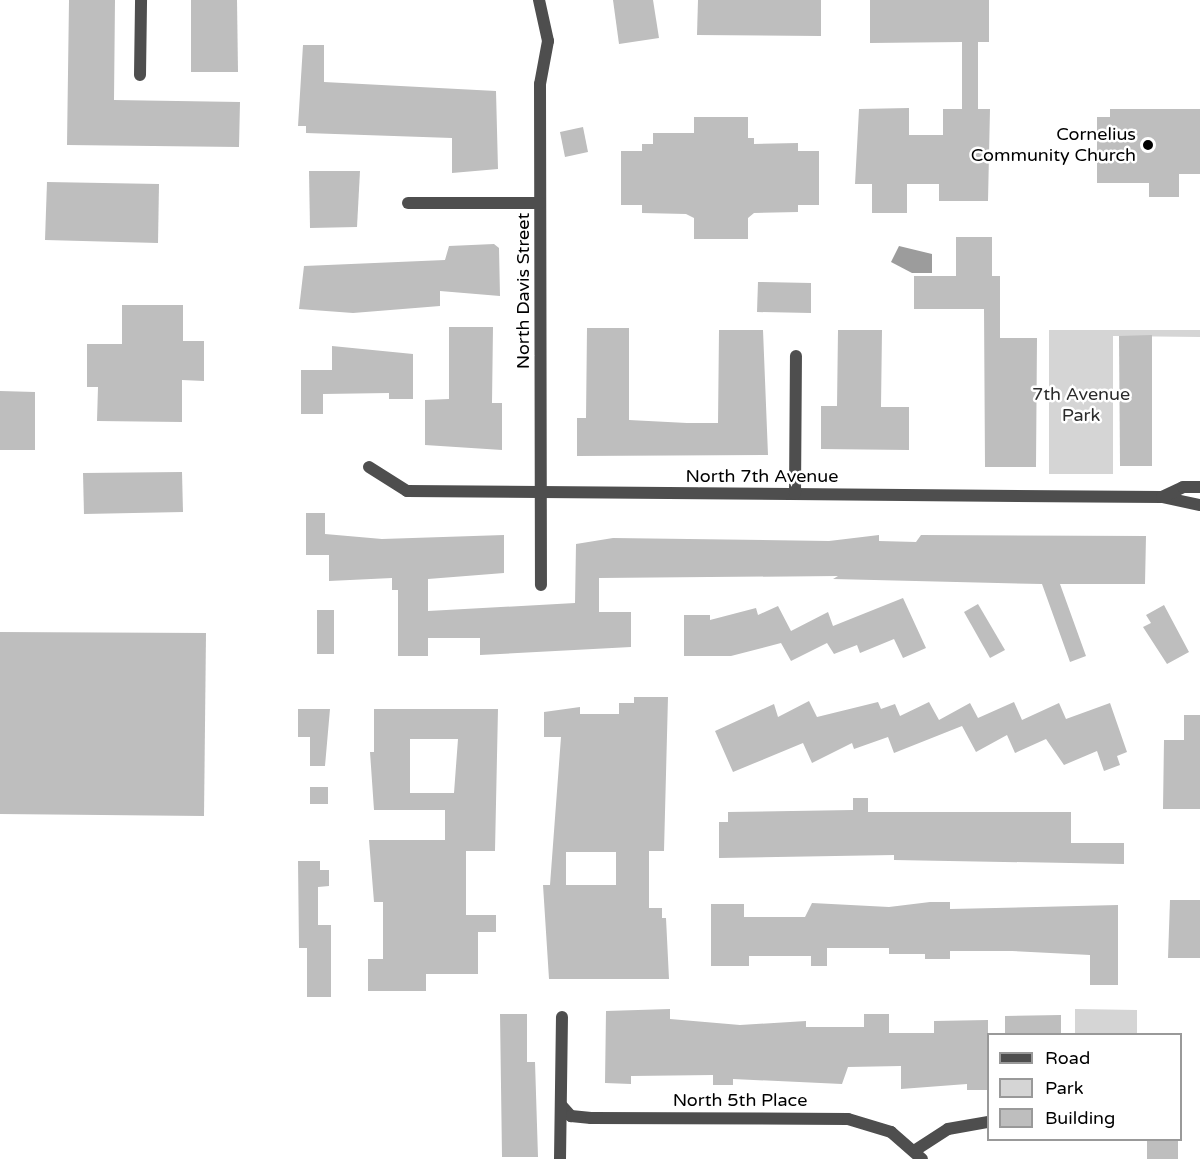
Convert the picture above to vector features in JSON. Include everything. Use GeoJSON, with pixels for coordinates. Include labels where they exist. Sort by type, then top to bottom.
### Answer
{"type":"FeatureCollection","features":[{"type":"Feature","properties":{"kind":"street"},"geometry":{"type":"LineString","coordinates":[[140,75],[141,0]]}},
{"type":"Feature","properties":{"kind":"street","name":"North Davis Street"},"geometry":{"type":"LineString","coordinates":[[539,0],[548,41],[540,84],[541,585]]}},
{"type":"Feature","properties":{"kind":"street"},"geometry":{"type":"LineString","coordinates":[[408,203],[540,203]]}},
{"type":"Feature","properties":{"kind":"street"},"geometry":{"type":"LineString","coordinates":[[795,494],[796,356]]}},
{"type":"Feature","properties":{"kind":"street","name":"North 7th Avenue"},"geometry":{"type":"LineString","coordinates":[[369,467],[407,491],[541,494],[1162,497],[1200,505]]}},
{"type":"Feature","properties":{"kind":"street","name":"North 7th Avenue"},"geometry":{"type":"LineString","coordinates":[[1162,497],[1183,487],[1200,487]]}},
{"type":"Feature","properties":{"kind":"street"},"geometry":{"type":"LineString","coordinates":[[561,1159],[562,1017]]}},
{"type":"Feature","properties":{"kind":"street","name":"North 5th Place"},"geometry":{"type":"LineString","coordinates":[[561,1105],[571,1116],[591,1118],[848,1119],[891,1132],[918,1155]]}},
{"type":"Feature","properties":{"kind":"street"},"geometry":{"type":"LineString","coordinates":[[918,1155],[948,1129],[987,1122]]}},
{"type":"Feature","properties":{"kind":"green space","name":"7th Avenue Park"},"geometry":{"type":"Polygon","coordinates":[[[1049,330],[1200,330],[1200,337],[1113,336],[1113,474],[1049,474],[1049,330]]]}},
{"type":"Feature","properties":{"kind":"green space"},"geometry":{"type":"Polygon","coordinates":[[[1075,1009],[1137,1010],[1137,1033],[1075,1033],[1075,1009]]]}},
{"type":"Feature","properties":{"kind":"shaded area"},"geometry":{"type":"Polygon","coordinates":[[[899,246],[932,254],[932,273],[912,273],[891,262],[899,246]]]}},
{"type":"Feature","properties":{"kind":"building"},"geometry":{"type":"Polygon","coordinates":[[[69,0],[115,0],[114,100],[240,102],[239,147],[67,145],[69,0]]]}},
{"type":"Feature","properties":{"kind":"building"},"geometry":{"type":"Polygon","coordinates":[[[191,0],[237,0],[238,72],[191,72],[191,0]]]}},
{"type":"Feature","properties":{"kind":"building"},"geometry":{"type":"Polygon","coordinates":[[[613,0],[653,0],[659,38],[619,44],[613,0]]]}},
{"type":"Feature","properties":{"kind":"building"},"geometry":{"type":"Polygon","coordinates":[[[698,0],[821,0],[821,36],[697,35],[698,0]]]}},
{"type":"Feature","properties":{"kind":"building"},"geometry":{"type":"Polygon","coordinates":[[[870,0],[989,0],[989,42],[978,42],[978,109],[990,109],[988,201],[939,201],[939,184],[907,184],[907,213],[872,213],[872,184],[855,184],[859,109],[909,108],[909,135],[943,135],[943,109],[962,109],[962,42],[870,43],[870,0]]]}},
{"type":"Feature","properties":{"kind":"building"},"geometry":{"type":"Polygon","coordinates":[[[303,45],[324,45],[324,82],[496,91],[498,169],[452,173],[452,138],[306,133],[306,126],[298,126],[303,45]]]}},
{"type":"Feature","properties":{"kind":"building","name":"Cornelius Community Church"},"geometry":{"type":"Polygon","coordinates":[[[1110,109],[1200,109],[1200,174],[1179,174],[1179,197],[1149,197],[1149,183],[1097,183],[1097,117],[1110,117],[1110,109]]]}},
{"type":"Feature","properties":{"kind":"building"},"geometry":{"type":"Polygon","coordinates":[[[694,117],[748,117],[748,138],[754,138],[754,144],[798,143],[798,151],[819,151],[819,205],[798,205],[798,212],[754,213],[748,218],[748,239],[694,239],[694,218],[686,214],[642,213],[642,205],[621,205],[621,151],[642,151],[642,144],[653,144],[653,133],[694,133],[694,117]]]}},
{"type":"Feature","properties":{"kind":"building"},"geometry":{"type":"Polygon","coordinates":[[[583,127],[588,152],[565,157],[560,132],[583,127]]]}},
{"type":"Feature","properties":{"kind":"building"},"geometry":{"type":"Polygon","coordinates":[[[309,171],[360,171],[357,227],[310,228],[309,171]]]}},
{"type":"Feature","properties":{"kind":"building"},"geometry":{"type":"Polygon","coordinates":[[[47,182],[159,184],[158,243],[45,240],[47,182]]]}},
{"type":"Feature","properties":{"kind":"building"},"geometry":{"type":"Polygon","coordinates":[[[956,237],[992,237],[992,276],[1000,276],[1000,338],[1037,338],[1036,467],[985,467],[984,309],[914,309],[914,276],[956,276],[956,237]]]}},
{"type":"Feature","properties":{"kind":"building"},"geometry":{"type":"Polygon","coordinates":[[[494,244],[499,248],[500,296],[440,291],[440,306],[353,313],[299,309],[304,266],[445,260],[449,246],[494,244]]]}},
{"type":"Feature","properties":{"kind":"building"},"geometry":{"type":"Polygon","coordinates":[[[758,282],[811,283],[811,313],[757,312],[758,282]]]}},
{"type":"Feature","properties":{"kind":"building"},"geometry":{"type":"Polygon","coordinates":[[[122,305],[183,305],[183,341],[204,341],[204,381],[182,380],[182,422],[97,421],[98,387],[87,387],[87,344],[122,344],[122,305]]]}},
{"type":"Feature","properties":{"kind":"building"},"geometry":{"type":"Polygon","coordinates":[[[449,327],[493,327],[492,403],[502,403],[502,450],[425,445],[425,400],[449,399],[449,327]]]}},
{"type":"Feature","properties":{"kind":"building"},"geometry":{"type":"Polygon","coordinates":[[[587,328],[629,328],[629,420],[687,423],[718,423],[719,330],[763,330],[768,455],[577,456],[577,418],[586,418],[587,328]]]}},
{"type":"Feature","properties":{"kind":"building"},"geometry":{"type":"Polygon","coordinates":[[[838,330],[882,330],[881,407],[909,407],[909,450],[821,449],[821,406],[837,406],[838,330]]]}},
{"type":"Feature","properties":{"kind":"building"},"geometry":{"type":"Polygon","coordinates":[[[1152,335],[1152,466],[1120,466],[1119,336],[1152,335]]]}},
{"type":"Feature","properties":{"kind":"building"},"geometry":{"type":"Polygon","coordinates":[[[332,346],[413,354],[413,399],[389,399],[389,393],[323,394],[323,414],[301,414],[301,370],[332,370],[332,346]]]}},
{"type":"Feature","properties":{"kind":"building"},"geometry":{"type":"Polygon","coordinates":[[[0,391],[35,392],[35,450],[0,450],[0,391]]]}},
{"type":"Feature","properties":{"kind":"building"},"geometry":{"type":"Polygon","coordinates":[[[182,472],[183,512],[84,514],[83,473],[182,472]]]}},
{"type":"Feature","properties":{"kind":"building"},"geometry":{"type":"Polygon","coordinates":[[[306,513],[325,513],[325,534],[382,539],[504,535],[504,573],[428,579],[428,611],[575,603],[576,544],[613,538],[829,541],[879,535],[879,541],[916,542],[921,535],[1146,536],[1145,584],[1060,584],[1086,656],[1070,662],[1042,584],[833,579],[838,576],[599,578],[599,612],[631,612],[631,647],[480,655],[480,638],[428,638],[428,656],[398,656],[398,590],[392,590],[392,578],[329,581],[329,555],[306,555],[306,513]]]}},
{"type":"Feature","properties":{"kind":"building"},"geometry":{"type":"Polygon","coordinates":[[[903,598],[926,648],[903,658],[894,639],[860,653],[857,645],[834,654],[827,643],[791,661],[781,643],[731,656],[684,656],[684,615],[710,615],[710,620],[756,608],[758,615],[778,606],[791,631],[828,612],[833,626],[903,598]]]}},
{"type":"Feature","properties":{"kind":"building"},"geometry":{"type":"Polygon","coordinates":[[[978,604],[1005,650],[990,658],[964,612],[978,604]]]}},
{"type":"Feature","properties":{"kind":"building"},"geometry":{"type":"Polygon","coordinates":[[[1164,605],[1189,652],[1167,664],[1143,627],[1151,623],[1146,615],[1164,605]]]}},
{"type":"Feature","properties":{"kind":"building"},"geometry":{"type":"Polygon","coordinates":[[[317,610],[334,610],[334,654],[317,654],[317,610]]]}},
{"type":"Feature","properties":{"kind":"building"},"geometry":{"type":"Polygon","coordinates":[[[0,632],[206,633],[204,816],[0,814],[0,632]]]}},
{"type":"Feature","properties":{"kind":"building"},"geometry":{"type":"Polygon","coordinates":[[[634,697],[668,697],[664,851],[649,851],[649,908],[662,908],[662,918],[666,918],[669,979],[549,979],[543,885],[550,885],[561,737],[544,737],[544,712],[580,707],[580,714],[619,714],[619,703],[634,703],[634,697]],[[566,852],[566,885],[616,885],[616,852],[566,852]]]}},
{"type":"Feature","properties":{"kind":"building"},"geometry":{"type":"Polygon","coordinates":[[[809,701],[817,717],[878,702],[881,709],[895,704],[900,716],[929,702],[939,720],[970,703],[978,718],[1014,702],[1022,720],[1059,703],[1066,719],[1110,703],[1127,752],[1117,756],[1120,765],[1104,771],[1097,751],[1064,765],[1046,739],[1015,753],[1007,735],[976,752],[962,726],[894,753],[888,737],[854,749],[852,743],[812,763],[803,743],[733,772],[715,731],[774,704],[778,717],[809,701]]]}},
{"type":"Feature","properties":{"kind":"building"},"geometry":{"type":"Polygon","coordinates":[[[298,709],[330,709],[325,766],[310,766],[310,737],[298,737],[298,709]]]}},
{"type":"Feature","properties":{"kind":"building"},"geometry":{"type":"Polygon","coordinates":[[[374,709],[498,709],[495,851],[466,851],[466,915],[496,915],[496,932],[478,932],[478,974],[426,974],[426,991],[368,991],[368,959],[383,959],[383,902],[374,902],[369,840],[445,840],[445,810],[374,810],[370,752],[374,752],[374,709]],[[410,739],[410,793],[454,793],[458,739],[410,739]]]}},
{"type":"Feature","properties":{"kind":"building"},"geometry":{"type":"Polygon","coordinates":[[[1184,715],[1200,715],[1200,809],[1163,809],[1164,740],[1184,740],[1184,715]]]}},
{"type":"Feature","properties":{"kind":"building"},"geometry":{"type":"Polygon","coordinates":[[[310,787],[328,787],[328,804],[310,804],[310,787]]]}},
{"type":"Feature","properties":{"kind":"building"},"geometry":{"type":"Polygon","coordinates":[[[853,798],[868,798],[868,812],[1071,812],[1071,843],[1124,843],[1124,864],[894,860],[894,855],[719,858],[719,822],[728,822],[728,812],[853,810],[853,798]]]}},
{"type":"Feature","properties":{"kind":"building"},"geometry":{"type":"Polygon","coordinates":[[[298,861],[320,861],[320,870],[329,870],[329,886],[318,887],[318,925],[331,925],[331,997],[307,997],[307,948],[299,948],[298,861]]]}},
{"type":"Feature","properties":{"kind":"building"},"geometry":{"type":"Polygon","coordinates":[[[1170,900],[1200,900],[1200,958],[1168,958],[1170,900]]]}},
{"type":"Feature","properties":{"kind":"building"},"geometry":{"type":"Polygon","coordinates":[[[950,902],[950,909],[1118,905],[1118,985],[1090,985],[1090,955],[1012,951],[950,951],[950,959],[925,959],[925,954],[889,954],[889,948],[827,948],[827,966],[811,966],[811,956],[749,956],[749,966],[711,966],[711,904],[744,904],[744,917],[805,917],[812,903],[889,907],[950,902]]]}},
{"type":"Feature","properties":{"kind":"building"},"geometry":{"type":"Polygon","coordinates":[[[670,1009],[670,1019],[740,1025],[806,1021],[806,1027],[864,1027],[864,1014],[889,1014],[889,1033],[934,1033],[934,1021],[988,1020],[987,1090],[967,1090],[967,1084],[901,1089],[901,1066],[848,1067],[842,1084],[733,1079],[733,1085],[713,1085],[713,1075],[631,1076],[631,1084],[605,1083],[606,1011],[670,1009]]]}},
{"type":"Feature","properties":{"kind":"building"},"geometry":{"type":"Polygon","coordinates":[[[500,1014],[527,1014],[527,1062],[535,1062],[538,1157],[502,1157],[500,1014]]]}},
{"type":"Feature","properties":{"kind":"building"},"geometry":{"type":"Polygon","coordinates":[[[1061,1015],[1061,1033],[1005,1033],[1005,1016],[1061,1015]]]}},
{"type":"Feature","properties":{"kind":"building"},"geometry":{"type":"Polygon","coordinates":[[[1147,1141],[1178,1141],[1178,1159],[1147,1159],[1147,1141]]]}},
{"type":"Feature","properties":{"kind":"place","name":"Cornelius Community Church"},"geometry":{"type":"Point","coordinates":[1148,145]}}]}
